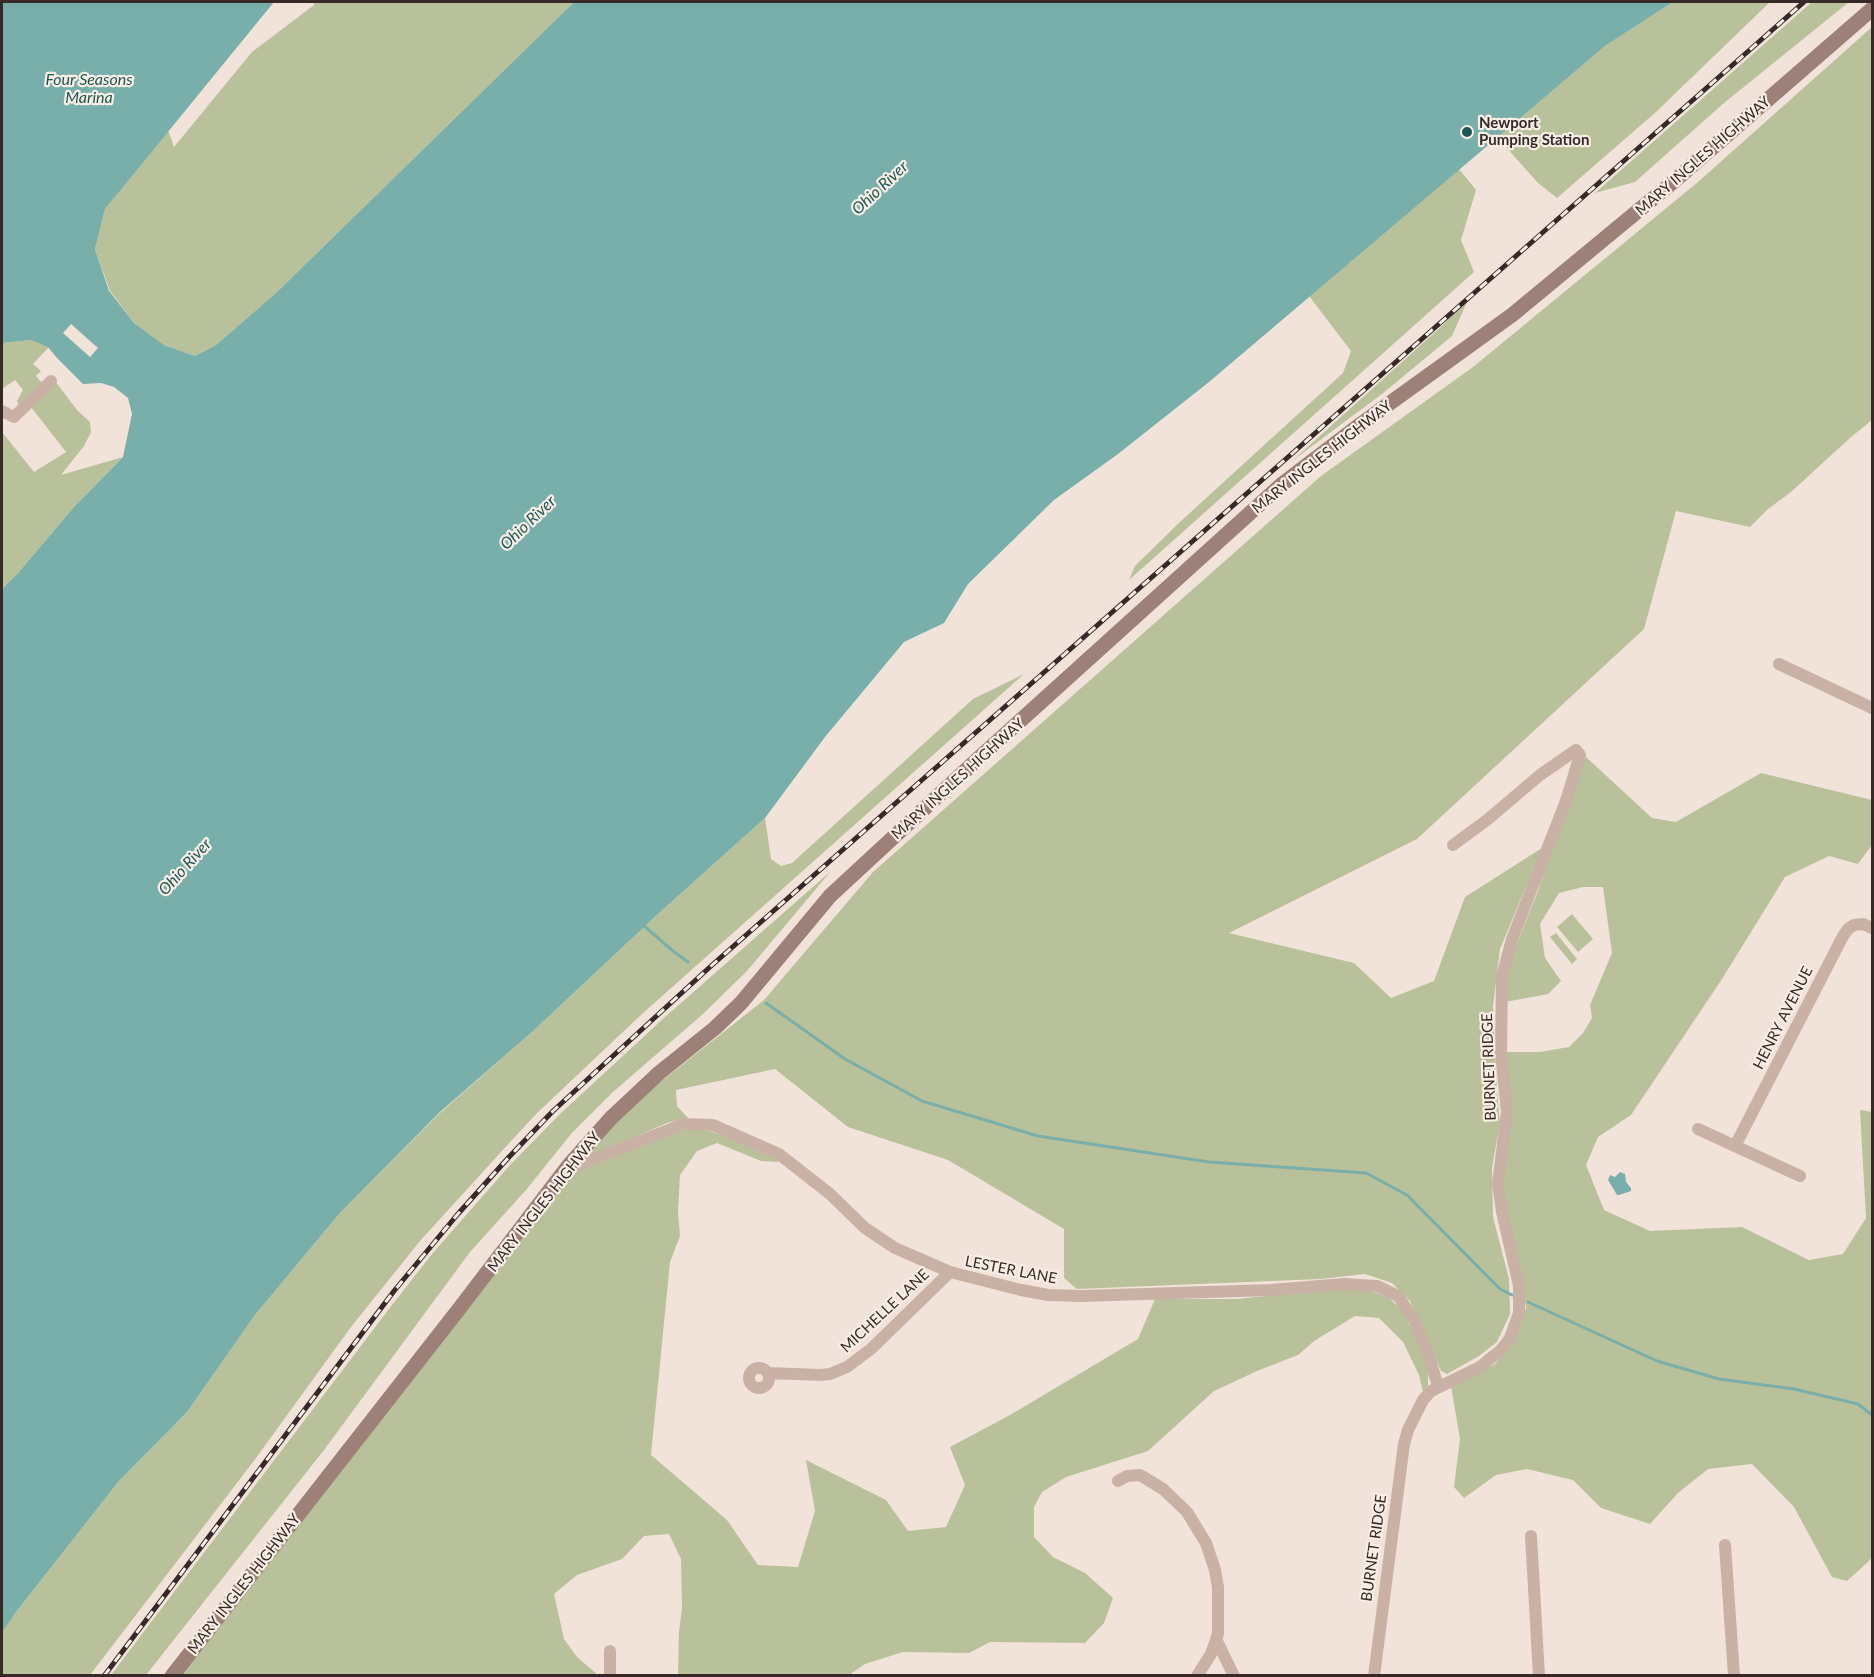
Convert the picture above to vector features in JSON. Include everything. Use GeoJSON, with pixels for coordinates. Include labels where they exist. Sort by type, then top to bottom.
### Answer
{"type":"FeatureCollection","features":[{"type":"Feature","properties":{"kind":"street","name":"MARY INGLES HIGHWAY"},"geometry":{"type":"LineString","coordinates":[[172,1676],[569,1165],[610,1118],[741,1003],[813,916],[859,868],[1281,485],[1538,294],[1695,164],[1872,9]]}},
{"type":"Feature","properties":{"kind":"street"},"geometry":{"type":"LineString","coordinates":[[2,411],[14,417],[51,381]]}},
{"type":"Feature","properties":{"kind":"street"},"geometry":{"type":"LineString","coordinates":[[1779,664],[1872,708]]}},
{"type":"Feature","properties":{"kind":"street","name":"BURNET RIDGE"},"geometry":{"type":"LineString","coordinates":[[1374,1676],[1407,1430],[1424,1400],[1438,1386],[1480,1367],[1501,1350],[1510,1338],[1519,1313],[1520,1286],[1502,1212],[1498,1184],[1507,1112],[1501,1054],[1502,976],[1512,939],[1566,801],[1580,755],[1576,750],[1547,769],[1487,820],[1453,845]]}},
{"type":"Feature","properties":{"kind":"street","name":"HENRY AVENUE"},"geometry":{"type":"LineString","coordinates":[[1735,1146],[1843,936],[1854,925],[1863,924],[1872,928]]}},
{"type":"Feature","properties":{"kind":"street","name":"LESTER LANE"},"geometry":{"type":"LineString","coordinates":[[569,1165],[578,1165],[684,1124],[720,1127],[779,1154],[830,1194],[865,1228],[884,1242],[950,1272],[1021,1290],[1059,1295],[1271,1290],[1354,1284],[1377,1286],[1398,1296],[1414,1320],[1438,1386]]}},
{"type":"Feature","properties":{"kind":"street"},"geometry":{"type":"LineString","coordinates":[[1698,1129],[1800,1176]]}},
{"type":"Feature","properties":{"kind":"street","name":"MICHELLE LANE"},"geometry":{"type":"LineString","coordinates":[[768,1373],[820,1375],[830,1374],[847,1366],[871,1349],[950,1272]]}},
{"type":"Feature","properties":{"kind":"street"},"geometry":{"type":"LineString","coordinates":[[1118,1481],[1127,1476],[1140,1475],[1171,1494],[1194,1522],[1206,1543],[1215,1570],[1220,1615],[1217,1641],[1197,1676]]}},
{"type":"Feature","properties":{"kind":"street"},"geometry":{"type":"LineString","coordinates":[[1531,1536],[1539,1676]]}},
{"type":"Feature","properties":{"kind":"street"},"geometry":{"type":"LineString","coordinates":[[1725,1545],[1734,1676]]}},
{"type":"Feature","properties":{"kind":"street"},"geometry":{"type":"LineString","coordinates":[[1217,1641],[1234,1676]]}},
{"type":"Feature","properties":{"kind":"street"},"geometry":{"type":"LineString","coordinates":[[610,1651],[610,1676]]}},
{"type":"Feature","properties":{"kind":"green space"},"geometry":{"type":"Polygon","coordinates":[[[313,2],[574,2],[277,292],[216,345],[195,356],[164,345],[134,323],[110,291],[95,249],[105,209],[168,130],[174,147],[252,52],[314,5],[313,2]]]}},
{"type":"Feature","properties":{"kind":"green space"},"geometry":{"type":"Polygon","coordinates":[[[1673,2],[1770,2],[1656,112],[1557,198],[1538,183],[1497,137],[1605,46],[1673,2]]]}},
{"type":"Feature","properties":{"kind":"green space"},"geometry":{"type":"Polygon","coordinates":[[[1812,2],[1849,2],[1724,103],[1635,182],[1595,193],[1812,2]]]}},
{"type":"Feature","properties":{"kind":"green space"},"geometry":{"type":"Polygon","coordinates":[[[1872,27],[1872,420],[1750,527],[1676,511],[1644,629],[1417,839],[1229,933],[1354,963],[1391,998],[1434,981],[1465,897],[1542,848],[1500,949],[1493,1006],[1500,1123],[1492,1168],[1493,1217],[1509,1279],[1510,1314],[1497,1342],[1479,1356],[1447,1374],[1441,1371],[1410,1301],[1392,1283],[1365,1274],[1320,1279],[1077,1289],[1064,1278],[1064,1229],[948,1160],[848,1127],[775,1069],[676,1090],[677,1106],[688,1118],[667,1123],[577,1162],[615,1122],[659,1083],[764,1000],[873,872],[1321,476],[1473,367],[1698,182],[1872,27]]]}},
{"type":"Feature","properties":{"kind":"green space"},"geometry":{"type":"Polygon","coordinates":[[[1459,169],[1476,190],[1461,240],[1474,272],[1129,580],[1135,566],[1181,521],[1343,373],[1351,351],[1309,296],[1459,169]]]}},
{"type":"Feature","properties":{"kind":"green space"},"geometry":{"type":"Polygon","coordinates":[[[1470,295],[1452,336],[1382,394],[1292,461],[1443,325],[1470,295]]]}},
{"type":"Feature","properties":{"kind":"green space"},"geometry":{"type":"Polygon","coordinates":[[[31,340],[49,347],[33,364],[41,371],[36,376],[42,383],[19,406],[17,401],[23,390],[15,380],[2,389],[2,343],[31,340]]]}},
{"type":"Feature","properties":{"kind":"green space"},"geometry":{"type":"Polygon","coordinates":[[[55,381],[77,410],[90,422],[91,432],[84,446],[61,475],[123,457],[74,507],[2,589],[2,432],[34,472],[66,452],[31,407],[55,381]]]}},
{"type":"Feature","properties":{"kind":"green space"},"geometry":{"type":"Polygon","coordinates":[[[1024,674],[642,1014],[536,1114],[420,1241],[351,1327],[253,1462],[90,1675],[2,1676],[2,1633],[16,1612],[119,1481],[187,1412],[255,1315],[339,1214],[440,1113],[532,1032],[765,818],[771,859],[781,866],[792,863],[973,699],[1024,674]]]}},
{"type":"Feature","properties":{"kind":"green space"},"geometry":{"type":"Polygon","coordinates":[[[1586,757],[1652,818],[1676,822],[1761,773],[1872,800],[1872,845],[1858,864],[1829,856],[1785,877],[1722,979],[1631,1115],[1598,1137],[1586,1165],[1604,1210],[1650,1231],[1742,1227],[1809,1260],[1843,1254],[1866,1218],[1860,1110],[1872,1112],[1872,1556],[1847,1581],[1832,1577],[1794,1507],[1752,1464],[1708,1469],[1678,1493],[1650,1524],[1601,1508],[1573,1480],[1527,1469],[1496,1475],[1464,1498],[1454,1487],[1460,1439],[1451,1386],[1495,1364],[1508,1349],[1519,1330],[1526,1308],[1522,1277],[1502,1190],[1506,1052],[1540,1052],[1569,1047],[1583,1033],[1592,1018],[1590,1005],[1612,953],[1603,887],[1583,887],[1559,893],[1540,924],[1545,958],[1561,981],[1548,994],[1505,1002],[1505,984],[1513,953],[1538,891],[1582,762],[1586,757]]]}},
{"type":"Feature","properties":{"kind":"green space"},"geometry":{"type":"Polygon","coordinates":[[[831,871],[747,971],[703,1014],[613,1092],[571,1134],[526,1190],[470,1252],[324,1450],[146,1675],[111,1675],[392,1305],[432,1254],[510,1165],[560,1114],[665,1017],[831,871]]]}},
{"type":"Feature","properties":{"kind":"green space"},"geometry":{"type":"Polygon","coordinates":[[[1572,914],[1593,939],[1578,952],[1557,927],[1572,914]]]}},
{"type":"Feature","properties":{"kind":"green space"},"geometry":{"type":"Polygon","coordinates":[[[1556,933],[1577,959],[1572,964],[1550,937],[1556,933]]]}},
{"type":"Feature","properties":{"kind":"green space"},"geometry":{"type":"Polygon","coordinates":[[[692,1129],[710,1131],[748,1145],[772,1156],[779,1162],[761,1161],[717,1143],[697,1151],[680,1175],[678,1211],[680,1236],[670,1262],[651,1455],[727,1520],[758,1565],[798,1567],[815,1511],[806,1460],[886,1500],[908,1531],[946,1527],[965,1485],[950,1447],[1010,1415],[1138,1339],[1155,1299],[1237,1299],[1345,1288],[1369,1290],[1389,1298],[1402,1310],[1424,1355],[1428,1385],[1423,1392],[1419,1375],[1403,1342],[1379,1318],[1355,1316],[1314,1341],[1298,1355],[1214,1391],[1148,1451],[1066,1477],[1042,1492],[1034,1507],[1034,1537],[1053,1557],[1085,1573],[1113,1598],[1104,1623],[1085,1643],[990,1642],[969,1653],[903,1652],[865,1664],[849,1675],[678,1675],[682,1608],[681,1559],[669,1534],[644,1536],[622,1559],[577,1575],[554,1594],[564,1639],[577,1657],[598,1675],[176,1676],[569,1173],[679,1131],[692,1129]]]}},
{"type":"Feature","properties":{"kind":"water"},"geometry":{"type":"Polygon","coordinates":[[[2,2],[274,2],[105,209],[95,249],[109,291],[134,323],[164,345],[195,356],[216,345],[277,292],[574,2],[1673,2],[1605,46],[1209,382],[1118,454],[1054,500],[968,584],[944,623],[904,642],[825,737],[765,818],[532,1032],[440,1112],[339,1214],[255,1315],[187,1412],[119,1481],[2,1633],[2,589],[74,507],[123,457],[132,414],[128,398],[114,387],[101,383],[83,384],[48,347],[31,340],[2,343],[2,2]]]}},
{"type":"Feature","properties":{"kind":"water"},"geometry":{"type":"Polygon","coordinates":[[[1620,1172],[1625,1174],[1631,1191],[1617,1195],[1608,1180],[1610,1175],[1615,1177],[1620,1172]]]}},
{"type":"Feature","properties":{"kind":"pier"},"geometry":{"type":"Polygon","coordinates":[[[71,324],[98,348],[90,357],[63,333],[71,324]]]}},
{"type":"Feature","properties":{"kind":"waterway"},"geometry":{"type":"LineString","coordinates":[[643,925],[688,962]]}},
{"type":"Feature","properties":{"kind":"waterway"},"geometry":{"type":"LineString","coordinates":[[766,1003],[845,1059],[922,1101],[1038,1136],[1209,1162],[1366,1173],[1407,1195],[1500,1289],[1512,1295]]}},
{"type":"Feature","properties":{"kind":"waterway"},"geometry":{"type":"LineString","coordinates":[[1528,1302],[1657,1361],[1719,1379],[1794,1389],[1858,1404],[1872,1415]]}},
{"type":"Feature","properties":{"kind":"railway"},"geometry":{"type":"LineString","coordinates":[[104,1676],[394,1291],[457,1215],[553,1111],[711,966],[1804,2]]}},
{"type":"Feature","properties":{"kind":"place","name":"Newport Pumping Station"},"geometry":{"type":"Point","coordinates":[1467,132]}},
{"type":"Feature","properties":{"kind":"water label","name":"Four Seasons Marina"},"geometry":{"type":"Point","coordinates":[89,89]}},
{"type":"Feature","properties":{"kind":"water label","name":"Ohio River"},"geometry":{"type":"Point","coordinates":[880,188]}},
{"type":"Feature","properties":{"kind":"water label","name":"Ohio River"},"geometry":{"type":"Point","coordinates":[528,523]}},
{"type":"Feature","properties":{"kind":"water label","name":"Ohio River"},"geometry":{"type":"Point","coordinates":[185,867]}}]}
